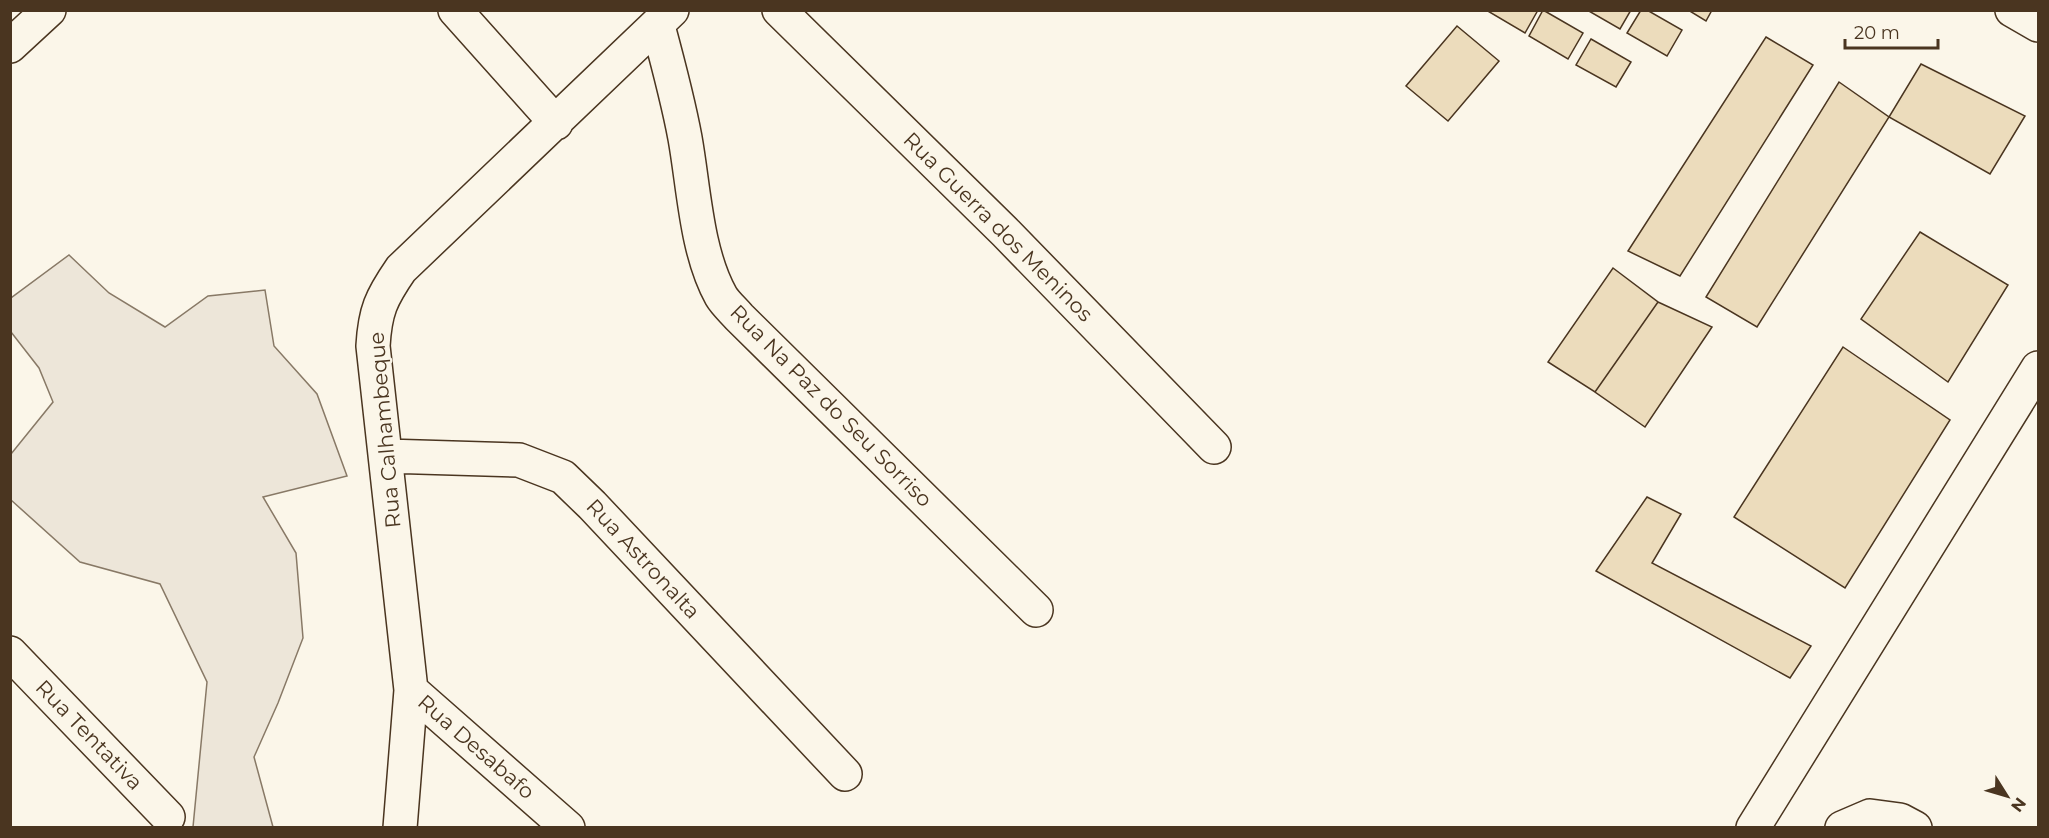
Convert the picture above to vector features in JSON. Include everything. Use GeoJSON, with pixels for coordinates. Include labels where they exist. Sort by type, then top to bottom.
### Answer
{"type":"FeatureCollection","features":[{"type":"Feature","properties":{"kind":"street"},"geometry":{"type":"LineString","coordinates":[[10,46],[49,10]]}},
{"type":"Feature","properties":{"kind":"street"},"geometry":{"type":"LineString","coordinates":[[455,10],[556,123]]}},
{"type":"Feature","properties":{"kind":"street","name":"Rua Guerra dos Meninos"},"geometry":{"type":"LineString","coordinates":[[779,10],[1006,233],[1215,447]]}},
{"type":"Feature","properties":{"kind":"street"},"geometry":{"type":"LineString","coordinates":[[2012,10],[2038,25]]}},
{"type":"Feature","properties":{"kind":"street","name":"Rua Calhambeque"},"geometry":{"type":"LineString","coordinates":[[399,828],[411,690],[373,346],[374,325],[379,303],[401,269],[665,18]]}},
{"type":"Feature","properties":{"kind":"street","name":"Rua Na Paz do Seu Sorriso"},"geometry":{"type":"LineString","coordinates":[[665,18],[701,236],[711,272],[722,297],[739,317],[1036,610]]}},
{"type":"Feature","properties":{"kind":"street"},"geometry":{"type":"LineString","coordinates":[[1753,828],[2038,368]]}},
{"type":"Feature","properties":{"kind":"street","name":"Rua Astronalta"},"geometry":{"type":"LineString","coordinates":[[386,456],[519,460],[563,477],[845,774]]}},
{"type":"Feature","properties":{"kind":"street","name":"Rua Tentativa"},"geometry":{"type":"LineString","coordinates":[[10,653],[168,818]]}},
{"type":"Feature","properties":{"kind":"street","name":"Rua Desabafo"},"geometry":{"type":"LineString","coordinates":[[411,690],[568,828]]}},
{"type":"Feature","properties":{"kind":"street"},"geometry":{"type":"LineString","coordinates":[[1842,828],[1870,816],[1900,820],[1915,828]]}},
{"type":"Feature","properties":{"kind":"shaded area"},"geometry":{"type":"Polygon","coordinates":[[[69,255],[109,293],[165,327],[208,296],[265,290],[274,346],[317,394],[347,476],[263,497],[296,553],[303,638],[254,757],[273,827],[193,827],[207,682],[160,584],[80,562],[11,500],[11,454],[53,402],[39,368],[11,332],[11,298],[69,255]]]}},
{"type":"Feature","properties":{"kind":"building"},"geometry":{"type":"Polygon","coordinates":[[[1486,10],[1538,10],[1525,33],[1486,10]]]}},
{"type":"Feature","properties":{"kind":"building"},"geometry":{"type":"Polygon","coordinates":[[[1543,10],[1583,33],[1568,59],[1529,36],[1543,10]]]}},
{"type":"Feature","properties":{"kind":"building"},"geometry":{"type":"Polygon","coordinates":[[[1587,10],[1631,10],[1620,29],[1587,10]]]}},
{"type":"Feature","properties":{"kind":"building"},"geometry":{"type":"Polygon","coordinates":[[[1641,10],[1647,10],[1682,30],[1667,56],[1627,33],[1641,10]]]}},
{"type":"Feature","properties":{"kind":"building"},"geometry":{"type":"Polygon","coordinates":[[[1688,10],[1712,10],[1706,21],[1688,10]]]}},
{"type":"Feature","properties":{"kind":"building"},"geometry":{"type":"Polygon","coordinates":[[[1457,26],[1499,61],[1448,121],[1406,86],[1457,26]]]}},
{"type":"Feature","properties":{"kind":"building"},"geometry":{"type":"Polygon","coordinates":[[[1766,37],[1813,65],[1680,276],[1628,251],[1766,37]]]}},
{"type":"Feature","properties":{"kind":"building"},"geometry":{"type":"Polygon","coordinates":[[[1591,39],[1631,62],[1616,87],[1576,65],[1591,39]]]}},
{"type":"Feature","properties":{"kind":"building"},"geometry":{"type":"Polygon","coordinates":[[[1921,64],[2025,116],[1990,174],[1889,117],[1921,64]]]}},
{"type":"Feature","properties":{"kind":"building"},"geometry":{"type":"Polygon","coordinates":[[[1839,82],[1889,117],[1757,327],[1706,297],[1839,82]]]}},
{"type":"Feature","properties":{"kind":"building"},"geometry":{"type":"Polygon","coordinates":[[[1920,232],[2008,285],[1948,382],[1861,319],[1920,232]]]}},
{"type":"Feature","properties":{"kind":"building"},"geometry":{"type":"Polygon","coordinates":[[[1613,268],[1658,302],[1595,392],[1548,362],[1613,268]]]}},
{"type":"Feature","properties":{"kind":"building"},"geometry":{"type":"Polygon","coordinates":[[[1658,302],[1712,327],[1645,427],[1595,392],[1658,302]]]}},
{"type":"Feature","properties":{"kind":"building"},"geometry":{"type":"Polygon","coordinates":[[[1843,347],[1950,420],[1845,588],[1734,517],[1843,347]]]}},
{"type":"Feature","properties":{"kind":"building"},"geometry":{"type":"Polygon","coordinates":[[[1647,497],[1681,514],[1652,563],[1811,646],[1790,678],[1596,571],[1647,497]]]}}]}
